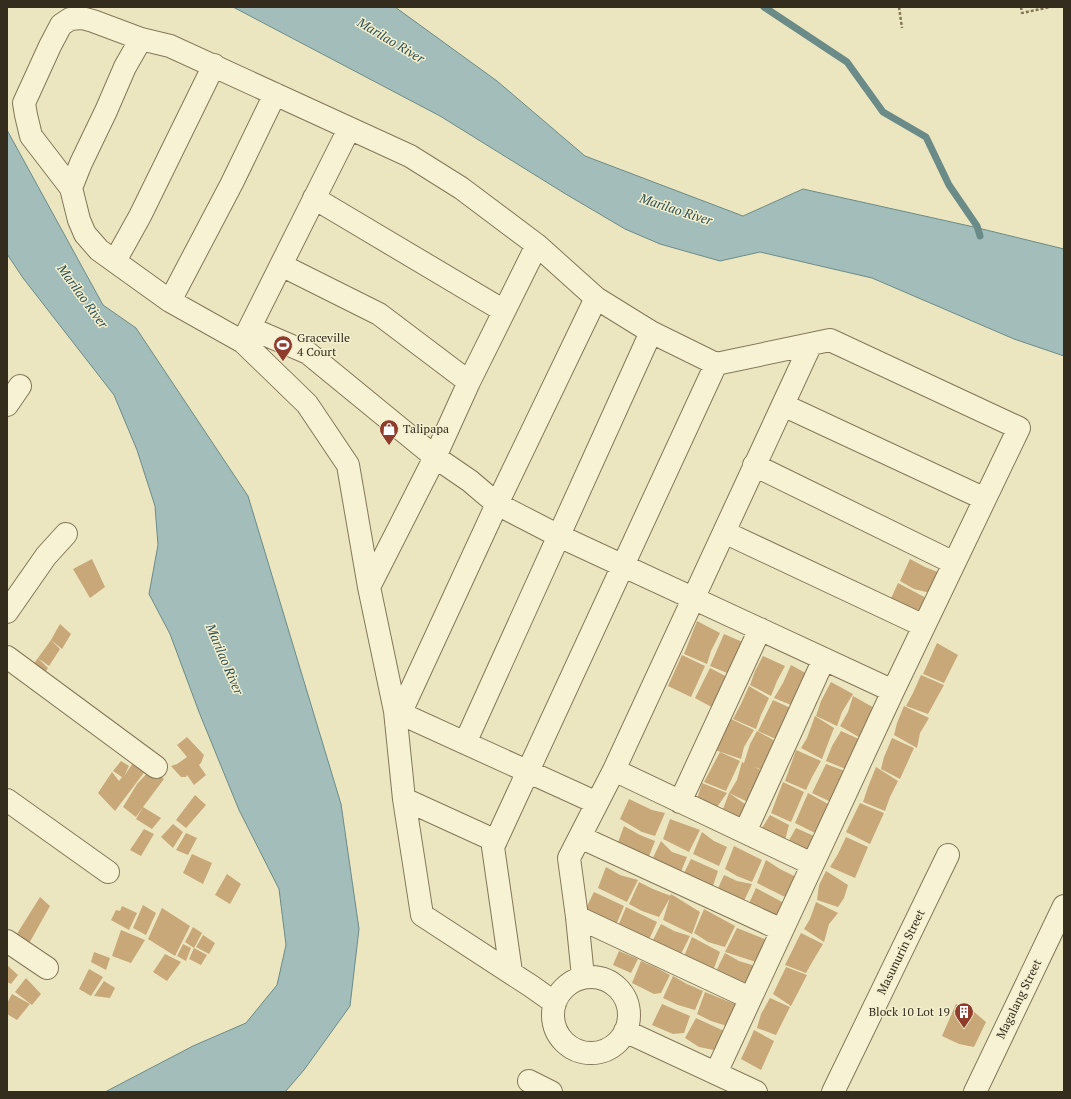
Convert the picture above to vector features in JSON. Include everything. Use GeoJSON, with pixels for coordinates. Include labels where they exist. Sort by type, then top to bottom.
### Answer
{"type":"FeatureCollection","features":[{"type":"Feature","properties":{"kind":"street"},"geometry":{"type":"LineString","coordinates":[[716,1073],[893,691],[1019,428],[830,340],[716,364],[652,332],[596,298],[537,245],[461,188],[410,156],[170,46],[141,39],[82,18],[70,19],[60,25],[24,103],[25,109],[31,136],[71,188],[85,234],[99,250],[170,301],[246,335],[308,353],[435,457],[470,481],[498,504],[559,536],[893,691]]}},
{"type":"Feature","properties":{"kind":"street"},"geometry":{"type":"LineString","coordinates":[[71,188],[81,162],[106,111],[125,67],[141,39]]}},
{"type":"Feature","properties":{"kind":"street"},"geometry":{"type":"LineString","coordinates":[[115,261],[140,216],[214,65]]}},
{"type":"Feature","properties":{"kind":"street"},"geometry":{"type":"LineString","coordinates":[[170,301],[232,183],[275,94]]}},
{"type":"Feature","properties":{"kind":"street"},"geometry":{"type":"LineString","coordinates":[[246,335],[349,129]]}},
{"type":"Feature","properties":{"kind":"street"},"geometry":{"type":"LineString","coordinates":[[314,198],[504,311]]}},
{"type":"Feature","properties":{"kind":"street"},"geometry":{"type":"LineString","coordinates":[[369,587],[435,457],[469,382],[537,245]]}},
{"type":"Feature","properties":{"kind":"street"},"geometry":{"type":"LineString","coordinates":[[281,265],[379,314],[469,382]]}},
{"type":"Feature","properties":{"kind":"street"},"geometry":{"type":"LineString","coordinates":[[398,713],[596,298]]}},
{"type":"Feature","properties":{"kind":"street"},"geometry":{"type":"LineString","coordinates":[[465,743],[652,332]]}},
{"type":"Feature","properties":{"kind":"street"},"geometry":{"type":"LineString","coordinates":[[246,335],[307,404],[348,465],[369,587],[398,713],[404,800],[422,915],[511,972],[555,1003]]}},
{"type":"Feature","properties":{"kind":"street"},"geometry":{"type":"LineString","coordinates":[[582,977],[577,917],[569,858],[614,770],[811,344]]}},
{"type":"Feature","properties":{"kind":"street"},"geometry":{"type":"LineString","coordinates":[[511,972],[493,847],[716,364]]}},
{"type":"Feature","properties":{"kind":"street"},"geometry":{"type":"LineString","coordinates":[[7,404],[20,386]]}},
{"type":"Feature","properties":{"kind":"street"},"geometry":{"type":"LineString","coordinates":[[783,405],[984,499]]}},
{"type":"Feature","properties":{"kind":"street"},"geometry":{"type":"LineString","coordinates":[[754,466],[954,563]]}},
{"type":"Feature","properties":{"kind":"street"},"geometry":{"type":"LineString","coordinates":[[724,532],[924,626]]}},
{"type":"Feature","properties":{"kind":"street"},"geometry":{"type":"LineString","coordinates":[[7,612],[46,556],[66,534]]}},
{"type":"Feature","properties":{"kind":"street"},"geometry":{"type":"LineString","coordinates":[[680,802],[760,630]]}},
{"type":"Feature","properties":{"kind":"street"},"geometry":{"type":"LineString","coordinates":[[7,657],[156,767]]}},
{"type":"Feature","properties":{"kind":"street"},"geometry":{"type":"LineString","coordinates":[[745,832],[824,659]]}},
{"type":"Feature","properties":{"kind":"street"},"geometry":{"type":"LineString","coordinates":[[398,713],[597,802]]}},
{"type":"Feature","properties":{"kind":"street"},"geometry":{"type":"LineString","coordinates":[[614,770],[812,864]]}},
{"type":"Feature","properties":{"kind":"street"},"geometry":{"type":"LineString","coordinates":[[7,800],[108,872]]}},
{"type":"Feature","properties":{"kind":"street"},"geometry":{"type":"LineString","coordinates":[[404,800],[496,841]]}},
{"type":"Feature","properties":{"kind":"street"},"geometry":{"type":"LineString","coordinates":[[580,837],[782,930]]}},
{"type":"Feature","properties":{"kind":"street","name":"Masunurin Street"},"geometry":{"type":"LineString","coordinates":[[833,1092],[948,854]]}},
{"type":"Feature","properties":{"kind":"street","name":"Magalang Street"},"geometry":{"type":"LineString","coordinates":[[975,1092],[1064,906]]}},
{"type":"Feature","properties":{"kind":"street"},"geometry":{"type":"LineString","coordinates":[[577,917],[750,998]]}},
{"type":"Feature","properties":{"kind":"street"},"geometry":{"type":"LineString","coordinates":[[7,941],[47,968]]}},
{"type":"Feature","properties":{"kind":"street"},"geometry":{"type":"LineString","coordinates":[[593,976],[612,983],[621,990],[626,1000],[628,1020],[625,1031],[619,1040],[610,1048],[599,1052],[588,1053],[576,1050],[559,1036],[554,1026],[553,1014],[555,1003],[561,991],[570,982],[582,977],[593,976]]}},
{"type":"Feature","properties":{"kind":"street"},"geometry":{"type":"LineString","coordinates":[[625,1031],[756,1092]]}},
{"type":"Feature","properties":{"kind":"street"},"geometry":{"type":"LineString","coordinates":[[529,1082],[551,1092]]}},
{"type":"Feature","properties":{"kind":"path"},"geometry":{"type":"LineString","coordinates":[[899,7],[902,28]]}},
{"type":"Feature","properties":{"kind":"path"},"geometry":{"type":"LineString","coordinates":[[1021,7],[1022,13],[1050,7]]}},
{"type":"Feature","properties":{"kind":"water","name":"Marilao River"},"geometry":{"type":"Polygon","coordinates":[[[233,7],[395,7],[497,81],[585,156],[743,216],[803,189],[974,227],[1064,249],[1064,356],[1014,339],[872,278],[760,252],[720,261],[660,244],[625,229],[440,116],[233,7]]]}},
{"type":"Feature","properties":{"kind":"water","name":"Marilao River"},"geometry":{"type":"Polygon","coordinates":[[[7,130],[103,305],[136,328],[248,496],[341,804],[359,929],[350,1006],[304,1070],[285,1092],[105,1092],[193,1046],[246,1023],[277,985],[286,945],[279,889],[239,810],[199,712],[170,634],[149,594],[158,545],[155,506],[137,450],[114,395],[23,278],[7,254],[7,130]]]}},
{"type":"Feature","properties":{"kind":"building"},"geometry":{"type":"Polygon","coordinates":[[[92,559],[105,587],[90,598],[73,569],[92,559]]]}},
{"type":"Feature","properties":{"kind":"building"},"geometry":{"type":"Polygon","coordinates":[[[910,559],[940,573],[930,593],[914,589],[900,581],[910,559]]]}},
{"type":"Feature","properties":{"kind":"building"},"geometry":{"type":"Polygon","coordinates":[[[898,583],[928,599],[919,620],[888,605],[898,583]]]}},
{"type":"Feature","properties":{"kind":"building"},"geometry":{"type":"Polygon","coordinates":[[[697,621],[720,633],[711,651],[707,664],[684,654],[697,621]]]}},
{"type":"Feature","properties":{"kind":"building"},"geometry":{"type":"Polygon","coordinates":[[[60,624],[71,634],[62,649],[51,640],[60,624]]]}},
{"type":"Feature","properties":{"kind":"building"},"geometry":{"type":"Polygon","coordinates":[[[724,634],[747,644],[732,675],[710,666],[724,634]]]}},
{"type":"Feature","properties":{"kind":"building"},"geometry":{"type":"Polygon","coordinates":[[[51,640],[60,649],[49,666],[38,658],[51,640]]]}},
{"type":"Feature","properties":{"kind":"building"},"geometry":{"type":"Polygon","coordinates":[[[937,643],[958,655],[944,683],[923,674],[937,643]]]}},
{"type":"Feature","properties":{"kind":"building"},"geometry":{"type":"Polygon","coordinates":[[[682,655],[705,666],[691,697],[668,686],[682,655]]]}},
{"type":"Feature","properties":{"kind":"building"},"geometry":{"type":"Polygon","coordinates":[[[763,656],[785,666],[771,696],[750,685],[763,656]]]}},
{"type":"Feature","properties":{"kind":"building"},"geometry":{"type":"Polygon","coordinates":[[[38,658],[48,668],[40,680],[28,671],[38,658]]]}},
{"type":"Feature","properties":{"kind":"building"},"geometry":{"type":"Polygon","coordinates":[[[791,665],[811,676],[796,707],[774,698],[791,665]]]}},
{"type":"Feature","properties":{"kind":"building"},"geometry":{"type":"Polygon","coordinates":[[[710,668],[731,679],[717,710],[695,698],[710,668]]]}},
{"type":"Feature","properties":{"kind":"building"},"geometry":{"type":"Polygon","coordinates":[[[921,675],[944,685],[928,714],[906,706],[921,675]]]}},
{"type":"Feature","properties":{"kind":"building"},"geometry":{"type":"Polygon","coordinates":[[[831,682],[853,694],[842,712],[837,726],[816,716],[821,701],[831,682]]]}},
{"type":"Feature","properties":{"kind":"building"},"geometry":{"type":"Polygon","coordinates":[[[749,686],[769,698],[756,729],[733,719],[749,686]]]}},
{"type":"Feature","properties":{"kind":"building"},"geometry":{"type":"Polygon","coordinates":[[[853,696],[876,709],[862,739],[840,726],[848,712],[853,696]]]}},
{"type":"Feature","properties":{"kind":"building"},"geometry":{"type":"Polygon","coordinates":[[[773,700],[795,710],[782,742],[758,731],[773,700]]]}},
{"type":"Feature","properties":{"kind":"building"},"geometry":{"type":"Polygon","coordinates":[[[904,706],[929,718],[920,733],[917,748],[894,735],[904,706]]]}},
{"type":"Feature","properties":{"kind":"building"},"geometry":{"type":"Polygon","coordinates":[[[815,716],[834,728],[822,759],[801,748],[807,738],[815,716]]]}},
{"type":"Feature","properties":{"kind":"building"},"geometry":{"type":"Polygon","coordinates":[[[731,719],[754,730],[744,747],[741,759],[715,750],[731,719]]]}},
{"type":"Feature","properties":{"kind":"building"},"geometry":{"type":"Polygon","coordinates":[[[757,731],[779,743],[766,771],[754,767],[765,772],[750,803],[729,793],[737,780],[742,762],[744,763],[750,744],[757,731]]]}},
{"type":"Feature","properties":{"kind":"building"},"geometry":{"type":"Polygon","coordinates":[[[841,731],[861,740],[848,770],[826,761],[832,746],[841,731]]]}},
{"type":"Feature","properties":{"kind":"building"},"geometry":{"type":"Polygon","coordinates":[[[187,737],[204,755],[199,765],[206,775],[194,785],[187,775],[186,777],[181,777],[171,766],[187,757],[177,745],[187,737]]]}},
{"type":"Feature","properties":{"kind":"building"},"geometry":{"type":"Polygon","coordinates":[[[892,738],[914,748],[900,779],[881,769],[892,738]]]}},
{"type":"Feature","properties":{"kind":"building"},"geometry":{"type":"Polygon","coordinates":[[[796,750],[821,761],[806,790],[785,781],[796,750]]]}},
{"type":"Feature","properties":{"kind":"building"},"geometry":{"type":"Polygon","coordinates":[[[720,752],[740,761],[726,791],[704,782],[720,752]]]}},
{"type":"Feature","properties":{"kind":"building"},"geometry":{"type":"Polygon","coordinates":[[[138,756],[149,766],[115,811],[98,793],[112,772],[119,781],[122,777],[113,771],[121,761],[129,766],[124,776],[138,756]]]}},
{"type":"Feature","properties":{"kind":"building"},"geometry":{"type":"Polygon","coordinates":[[[826,764],[845,771],[833,803],[812,793],[826,764]]]}},
{"type":"Feature","properties":{"kind":"building"},"geometry":{"type":"Polygon","coordinates":[[[876,767],[898,781],[885,811],[863,802],[876,767]]]}},
{"type":"Feature","properties":{"kind":"building"},"geometry":{"type":"Polygon","coordinates":[[[151,769],[164,779],[136,817],[123,807],[137,784],[151,769]]]}},
{"type":"Feature","properties":{"kind":"building"},"geometry":{"type":"Polygon","coordinates":[[[783,782],[804,792],[791,822],[771,813],[783,782]]]}},
{"type":"Feature","properties":{"kind":"building"},"geometry":{"type":"Polygon","coordinates":[[[702,783],[727,793],[717,807],[697,799],[702,783]]]}},
{"type":"Feature","properties":{"kind":"building"},"geometry":{"type":"Polygon","coordinates":[[[729,793],[748,806],[742,818],[723,809],[729,793]]]}},
{"type":"Feature","properties":{"kind":"building"},"geometry":{"type":"Polygon","coordinates":[[[808,793],[830,805],[817,834],[795,823],[808,793]]]}},
{"type":"Feature","properties":{"kind":"building"},"geometry":{"type":"Polygon","coordinates":[[[195,795],[206,805],[186,828],[176,820],[195,795]]]}},
{"type":"Feature","properties":{"kind":"building"},"geometry":{"type":"Polygon","coordinates":[[[629,799],[652,810],[665,813],[655,836],[642,832],[620,819],[629,799]]]}},
{"type":"Feature","properties":{"kind":"building"},"geometry":{"type":"Polygon","coordinates":[[[860,803],[884,813],[870,844],[846,832],[860,803]]]}},
{"type":"Feature","properties":{"kind":"building"},"geometry":{"type":"Polygon","coordinates":[[[143,807],[161,818],[152,829],[136,819],[143,807]]]}},
{"type":"Feature","properties":{"kind":"building"},"geometry":{"type":"Polygon","coordinates":[[[770,815],[789,825],[785,840],[762,828],[770,815]]]}},
{"type":"Feature","properties":{"kind":"building"},"geometry":{"type":"Polygon","coordinates":[[[670,819],[700,830],[689,852],[663,839],[670,819]]]}},
{"type":"Feature","properties":{"kind":"building"},"geometry":{"type":"Polygon","coordinates":[[[173,824],[183,832],[173,848],[161,837],[173,824]]]}},
{"type":"Feature","properties":{"kind":"building"},"geometry":{"type":"Polygon","coordinates":[[[624,826],[655,841],[647,861],[616,848],[624,826]]]}},
{"type":"Feature","properties":{"kind":"building"},"geometry":{"type":"Polygon","coordinates":[[[796,828],[814,836],[807,849],[788,842],[796,828]]]}},
{"type":"Feature","properties":{"kind":"building"},"geometry":{"type":"Polygon","coordinates":[[[144,829],[154,834],[141,856],[130,850],[144,829]]]}},
{"type":"Feature","properties":{"kind":"building"},"geometry":{"type":"Polygon","coordinates":[[[702,832],[714,841],[727,847],[719,866],[693,854],[702,832]]]}},
{"type":"Feature","properties":{"kind":"building"},"geometry":{"type":"Polygon","coordinates":[[[186,833],[197,838],[188,855],[176,850],[186,833]]]}},
{"type":"Feature","properties":{"kind":"building"},"geometry":{"type":"Polygon","coordinates":[[[846,837],[868,847],[855,878],[830,867],[846,837]]]}},
{"type":"Feature","properties":{"kind":"building"},"geometry":{"type":"Polygon","coordinates":[[[661,841],[672,852],[687,857],[678,879],[649,866],[661,841]]]}},
{"type":"Feature","properties":{"kind":"building"},"geometry":{"type":"Polygon","coordinates":[[[734,846],[762,860],[752,882],[725,869],[734,846]]]}},
{"type":"Feature","properties":{"kind":"building"},"geometry":{"type":"Polygon","coordinates":[[[192,854],[212,863],[203,884],[183,873],[192,854]]]}},
{"type":"Feature","properties":{"kind":"building"},"geometry":{"type":"Polygon","coordinates":[[[691,859],[718,871],[711,892],[682,877],[691,859]]]}},
{"type":"Feature","properties":{"kind":"building"},"geometry":{"type":"Polygon","coordinates":[[[766,860],[796,877],[787,898],[757,883],[766,860]]]}},
{"type":"Feature","properties":{"kind":"building"},"geometry":{"type":"Polygon","coordinates":[[[606,867],[620,875],[638,880],[627,902],[598,888],[606,867]]]}},
{"type":"Feature","properties":{"kind":"building"},"geometry":{"type":"Polygon","coordinates":[[[826,871],[848,885],[844,898],[838,907],[817,900],[819,885],[826,871]]]}},
{"type":"Feature","properties":{"kind":"building"},"geometry":{"type":"Polygon","coordinates":[[[227,874],[241,884],[230,904],[215,895],[227,874]]]}},
{"type":"Feature","properties":{"kind":"building"},"geometry":{"type":"Polygon","coordinates":[[[724,875],[737,881],[752,884],[741,907],[715,895],[724,875]]]}},
{"type":"Feature","properties":{"kind":"building"},"geometry":{"type":"Polygon","coordinates":[[[639,882],[671,896],[659,917],[642,911],[629,904],[639,882]]]}},
{"type":"Feature","properties":{"kind":"building"},"geometry":{"type":"Polygon","coordinates":[[[756,888],[784,903],[775,923],[746,910],[756,888]]]}},
{"type":"Feature","properties":{"kind":"building"},"geometry":{"type":"Polygon","coordinates":[[[594,892],[624,906],[616,925],[582,916],[594,892]]]}},
{"type":"Feature","properties":{"kind":"building"},"geometry":{"type":"Polygon","coordinates":[[[671,894],[700,912],[692,934],[663,920],[671,894]]]}},
{"type":"Feature","properties":{"kind":"building"},"geometry":{"type":"Polygon","coordinates":[[[40,897],[50,906],[27,947],[15,937],[40,897]]]}},
{"type":"Feature","properties":{"kind":"building"},"geometry":{"type":"Polygon","coordinates":[[[816,902],[838,913],[829,924],[824,942],[804,929],[810,919],[816,902]]]}},
{"type":"Feature","properties":{"kind":"building"},"geometry":{"type":"Polygon","coordinates":[[[143,905],[156,913],[146,935],[133,928],[143,905]]]}},
{"type":"Feature","properties":{"kind":"building"},"geometry":{"type":"Polygon","coordinates":[[[122,906],[137,913],[129,930],[111,920],[116,910],[120,911],[122,906]]]}},
{"type":"Feature","properties":{"kind":"building"},"geometry":{"type":"Polygon","coordinates":[[[626,907],[657,922],[647,944],[616,931],[626,907]]]}},
{"type":"Feature","properties":{"kind":"building"},"geometry":{"type":"Polygon","coordinates":[[[162,908],[190,926],[175,956],[148,939],[162,908]]]}},
{"type":"Feature","properties":{"kind":"building"},"geometry":{"type":"Polygon","coordinates":[[[704,909],[735,926],[725,947],[708,942],[694,933],[704,909]]]}},
{"type":"Feature","properties":{"kind":"building"},"geometry":{"type":"Polygon","coordinates":[[[661,924],[674,931],[690,936],[680,956],[651,944],[661,924]]]}},
{"type":"Feature","properties":{"kind":"building"},"geometry":{"type":"Polygon","coordinates":[[[193,927],[202,933],[194,948],[185,942],[193,927]]]}},
{"type":"Feature","properties":{"kind":"building"},"geometry":{"type":"Polygon","coordinates":[[[737,928],[767,940],[756,962],[725,952],[737,928]]]}},
{"type":"Feature","properties":{"kind":"building"},"geometry":{"type":"Polygon","coordinates":[[[121,930],[145,940],[131,963],[112,956],[121,930]]]}},
{"type":"Feature","properties":{"kind":"building"},"geometry":{"type":"Polygon","coordinates":[[[801,933],[823,944],[806,973],[785,965],[801,933]]]}},
{"type":"Feature","properties":{"kind":"building"},"geometry":{"type":"Polygon","coordinates":[[[203,935],[215,943],[209,954],[196,947],[203,935]]]}},
{"type":"Feature","properties":{"kind":"building"},"geometry":{"type":"Polygon","coordinates":[[[692,937],[720,952],[713,971],[683,959],[692,937]]]}},
{"type":"Feature","properties":{"kind":"building"},"geometry":{"type":"Polygon","coordinates":[[[183,944],[191,948],[186,961],[177,956],[183,944]]]}},
{"type":"Feature","properties":{"kind":"building"},"geometry":{"type":"Polygon","coordinates":[[[194,948],[207,955],[201,965],[189,959],[194,948]]]}},
{"type":"Feature","properties":{"kind":"building"},"geometry":{"type":"Polygon","coordinates":[[[619,951],[638,959],[631,973],[613,965],[619,951]]]}},
{"type":"Feature","properties":{"kind":"building"},"geometry":{"type":"Polygon","coordinates":[[[94,952],[110,958],[106,970],[91,962],[94,952]]]}},
{"type":"Feature","properties":{"kind":"building"},"geometry":{"type":"Polygon","coordinates":[[[725,953],[739,961],[755,966],[746,985],[714,975],[725,953]]]}},
{"type":"Feature","properties":{"kind":"building"},"geometry":{"type":"Polygon","coordinates":[[[165,954],[181,962],[167,981],[153,972],[165,954]]]}},
{"type":"Feature","properties":{"kind":"building"},"geometry":{"type":"Polygon","coordinates":[[[641,961],[670,975],[661,993],[654,994],[632,983],[641,961]]]}},
{"type":"Feature","properties":{"kind":"building"},"geometry":{"type":"Polygon","coordinates":[[[7,965],[18,975],[11,984],[7,982],[7,965]]]}},
{"type":"Feature","properties":{"kind":"building"},"geometry":{"type":"Polygon","coordinates":[[[786,967],[807,975],[791,1006],[773,994],[786,967]]]}},
{"type":"Feature","properties":{"kind":"building"},"geometry":{"type":"Polygon","coordinates":[[[89,969],[103,977],[91,996],[79,989],[89,969]]]}},
{"type":"Feature","properties":{"kind":"building"},"geometry":{"type":"Polygon","coordinates":[[[673,976],[703,991],[695,1010],[678,1005],[663,998],[673,976]]]}},
{"type":"Feature","properties":{"kind":"building"},"geometry":{"type":"Polygon","coordinates":[[[26,978],[41,994],[32,1005],[15,992],[26,978]]]}},
{"type":"Feature","properties":{"kind":"building"},"geometry":{"type":"Polygon","coordinates":[[[104,981],[115,988],[110,998],[94,996],[104,981]]]}},
{"type":"Feature","properties":{"kind":"building"},"geometry":{"type":"Polygon","coordinates":[[[705,992],[737,1005],[727,1026],[711,1021],[697,1014],[705,992]]]}},
{"type":"Feature","properties":{"kind":"building"},"geometry":{"type":"Polygon","coordinates":[[[12,994],[30,1004],[17,1020],[7,1014],[7,1003],[12,994]]]}},
{"type":"Feature","properties":{"kind":"building"},"geometry":{"type":"Polygon","coordinates":[[[770,998],[790,1007],[776,1035],[757,1028],[761,1014],[770,998]]]}},
{"type":"Feature","properties":{"kind":"building"},"geometry":{"type":"Polygon","coordinates":[[[662,1004],[690,1016],[684,1033],[673,1034],[652,1025],[662,1004]]]}},
{"type":"Feature","properties":{"kind":"building","name":"Block 10 Lot 19"},"geometry":{"type":"Polygon","coordinates":[[[956,1004],[973,1011],[986,1022],[974,1047],[959,1044],[942,1036],[956,1004]]]}},
{"type":"Feature","properties":{"kind":"building"},"geometry":{"type":"Polygon","coordinates":[[[696,1018],[724,1031],[714,1050],[699,1047],[685,1038],[696,1018]]]}},
{"type":"Feature","properties":{"kind":"building"},"geometry":{"type":"Polygon","coordinates":[[[754,1030],[774,1041],[761,1070],[741,1059],[754,1030]]]}},
{"type":"Feature","properties":{"kind":"waterway"},"geometry":{"type":"LineString","coordinates":[[764,7],[847,62],[883,112],[926,137],[949,185],[977,226],[980,236]]}},
{"type":"Feature","properties":{"kind":"place","name":"Graceville 4 Court"},"geometry":{"type":"Point","coordinates":[283,362]}},
{"type":"Feature","properties":{"kind":"place","name":"Talipapa"},"geometry":{"type":"Point","coordinates":[389,446]}},
{"type":"Feature","properties":{"kind":"place","name":"Block 10 Lot 19"},"geometry":{"type":"Point","coordinates":[964,1029]}}]}
